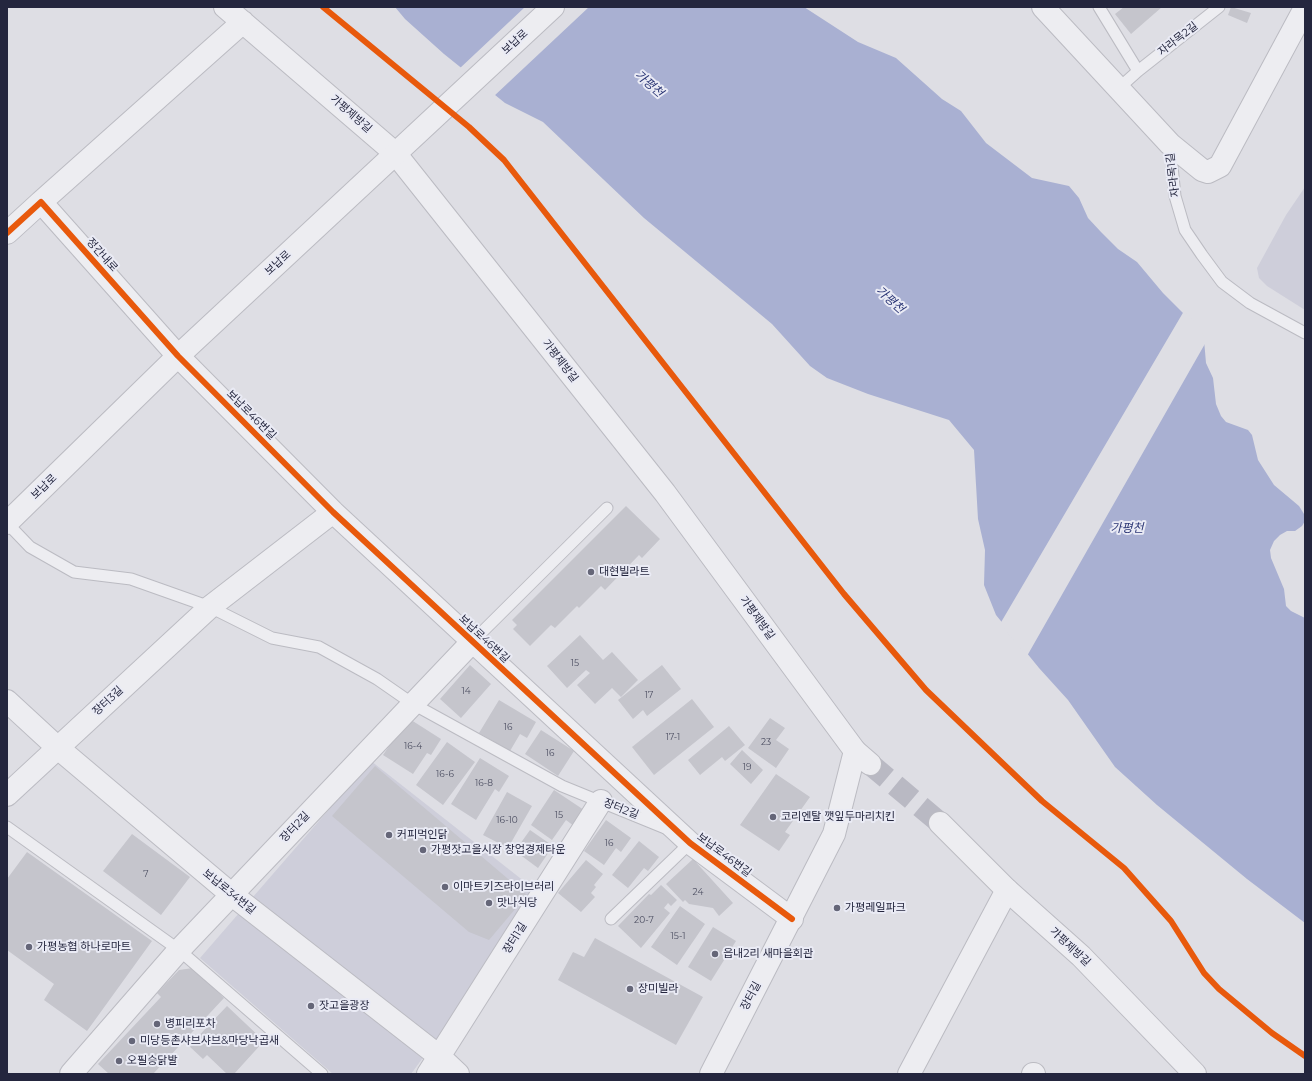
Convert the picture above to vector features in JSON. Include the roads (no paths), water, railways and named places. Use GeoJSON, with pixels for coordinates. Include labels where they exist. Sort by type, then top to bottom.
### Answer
{"type":"FeatureCollection","features":[{"type":"Feature","properties":{"kind":"street","name":"가평제방길"},"geometry":{"type":"LineString","coordinates":[[225,7],[395,153],[665,493],[862,757],[834,834],[792,919]]}},
{"type":"Feature","properties":{"kind":"street","name":"보납로"},"geometry":{"type":"LineString","coordinates":[[7,523],[178,356],[553,7]]}},
{"type":"Feature","properties":{"kind":"street","name":"자라목1길"},"geometry":{"type":"LineString","coordinates":[[1043,7],[1170,144]]}},
{"type":"Feature","properties":{"kind":"street"},"geometry":{"type":"LineString","coordinates":[[1170,144],[1202,170],[1208,172],[1220,166],[1305,8]]}},
{"type":"Feature","properties":{"kind":"street"},"geometry":{"type":"LineString","coordinates":[[7,233],[243,22]]}},
{"type":"Feature","properties":{"kind":"street","name":"정간내로"},"geometry":{"type":"LineString","coordinates":[[41,202],[178,356]]}},
{"type":"Feature","properties":{"kind":"street","name":"보납로46번길"},"geometry":{"type":"LineString","coordinates":[[178,356],[333,512],[686,839],[792,919]]}},
{"type":"Feature","properties":{"kind":"street","name":"장터3길"},"geometry":{"type":"LineString","coordinates":[[7,795],[210,608],[333,512]]}},
{"type":"Feature","properties":{"kind":"street","name":"장터2길"},"geometry":{"type":"LineString","coordinates":[[71,1074],[179,950],[472,642]]}},
{"type":"Feature","properties":{"kind":"street","name":"보납로34번길"},"geometry":{"type":"LineString","coordinates":[[7,701],[58,748],[434,1066],[458,1074]]}},
{"type":"Feature","properties":{"kind":"street","name":"장터1길"},"geometry":{"type":"LineString","coordinates":[[434,1066],[601,801]]}},
{"type":"Feature","properties":{"kind":"street","name":"가평제방길"},"geometry":{"type":"LineString","coordinates":[[940,823],[1007,890],[1081,956],[1186,1071]]}},
{"type":"Feature","properties":{"kind":"street"},"geometry":{"type":"LineString","coordinates":[[909,1074],[1007,890]]}},
{"type":"Feature","properties":{"kind":"street","name":"장터길"},"geometry":{"type":"LineString","coordinates":[[711,1074],[792,919]]}},
{"type":"Feature","properties":{"kind":"lane"},"geometry":{"type":"LineString","coordinates":[[1099,7],[1138,71]]}},
{"type":"Feature","properties":{"kind":"lane","name":"자라목2길"},"geometry":{"type":"LineString","coordinates":[[1119,88],[1138,71],[1219,7]]}},
{"type":"Feature","properties":{"kind":"lane","name":"자라목1길"},"geometry":{"type":"LineString","coordinates":[[1170,144],[1175,196],[1185,230],[1202,255],[1222,282],[1250,303],[1305,333]]}},
{"type":"Feature","properties":{"kind":"lane","name":"보납로46번길"},"geometry":{"type":"LineString","coordinates":[[472,642],[607,508]]}},
{"type":"Feature","properties":{"kind":"lane"},"geometry":{"type":"LineString","coordinates":[[7,523],[30,547],[74,572],[131,579],[210,608],[272,638],[319,647],[377,679],[413,704]]}},
{"type":"Feature","properties":{"kind":"lane","name":"장터2길"},"geometry":{"type":"LineString","coordinates":[[413,704],[562,786],[601,801],[686,839]]}},
{"type":"Feature","properties":{"kind":"lane"},"geometry":{"type":"LineString","coordinates":[[7,827],[179,950],[322,1074]]}},
{"type":"Feature","properties":{"kind":"lane","name":"보납로46번길"},"geometry":{"type":"LineString","coordinates":[[611,919],[686,839]]}},
{"type":"Feature","properties":{"kind":"water","name":"가평천"},"geometry":{"type":"Polygon","coordinates":[[[395,7],[804,7],[858,42],[896,58],[942,99],[961,111],[986,143],[1032,178],[1069,186],[1079,198],[1088,218],[1118,249],[1137,262],[1163,293],[1188,318],[1204,340],[1206,363],[1213,378],[1216,404],[1221,416],[1226,422],[1248,430],[1252,435],[1258,460],[1274,485],[1299,506],[1304,514],[1305,521],[1302,526],[1295,531],[1287,531],[1280,535],[1274,541],[1270,550],[1271,558],[1284,589],[1286,606],[1291,611],[1305,618],[1305,923],[1247,879],[1157,805],[1115,767],[1068,700],[1039,668],[996,615],[984,585],[985,550],[978,519],[974,450],[949,420],[868,394],[827,378],[810,366],[772,324],[644,218],[543,122],[505,103],[444,54],[405,19],[395,7]]]}},
{"type":"Feature","properties":{"kind":"tunnel"},"geometry":{"type":"LineString","coordinates":[[870,764],[940,823]]}},
{"type":"Feature","properties":{"kind":"place","name":"대현빌라트"},"geometry":{"type":"Point","coordinates":[591,572]}},
{"type":"Feature","properties":{"kind":"place","name":"코리엔탈 깻잎두마리치킨"},"geometry":{"type":"Point","coordinates":[773,817]}},
{"type":"Feature","properties":{"kind":"place","name":"커피먹인닭"},"geometry":{"type":"Point","coordinates":[389,835]}},
{"type":"Feature","properties":{"kind":"place","name":"가평잣고을시장 창업경제타운"},"geometry":{"type":"Point","coordinates":[423,850]}},
{"type":"Feature","properties":{"kind":"place","name":"이마트키즈라이브러리"},"geometry":{"type":"Point","coordinates":[445,887]}},
{"type":"Feature","properties":{"kind":"place","name":"맛나식당"},"geometry":{"type":"Point","coordinates":[489,903]}},
{"type":"Feature","properties":{"kind":"place","name":"가평레일파크"},"geometry":{"type":"Point","coordinates":[837,908]}},
{"type":"Feature","properties":{"kind":"place","name":"가평농협 하나로마트"},"geometry":{"type":"Point","coordinates":[29,947]}},
{"type":"Feature","properties":{"kind":"place","name":"읍내2리 새마을회관"},"geometry":{"type":"Point","coordinates":[715,954]}},
{"type":"Feature","properties":{"kind":"place","name":"장미빌라"},"geometry":{"type":"Point","coordinates":[630,989]}},
{"type":"Feature","properties":{"kind":"place","name":"잣고을광장"},"geometry":{"type":"Point","coordinates":[311,1006]}},
{"type":"Feature","properties":{"kind":"place","name":"병피리포차"},"geometry":{"type":"Point","coordinates":[157,1024]}},
{"type":"Feature","properties":{"kind":"place","name":"미당등촌샤브샤브&마당낙곱새"},"geometry":{"type":"Point","coordinates":[132,1041]}},
{"type":"Feature","properties":{"kind":"place","name":"오필승닭발"},"geometry":{"type":"Point","coordinates":[119,1061]}}]}
